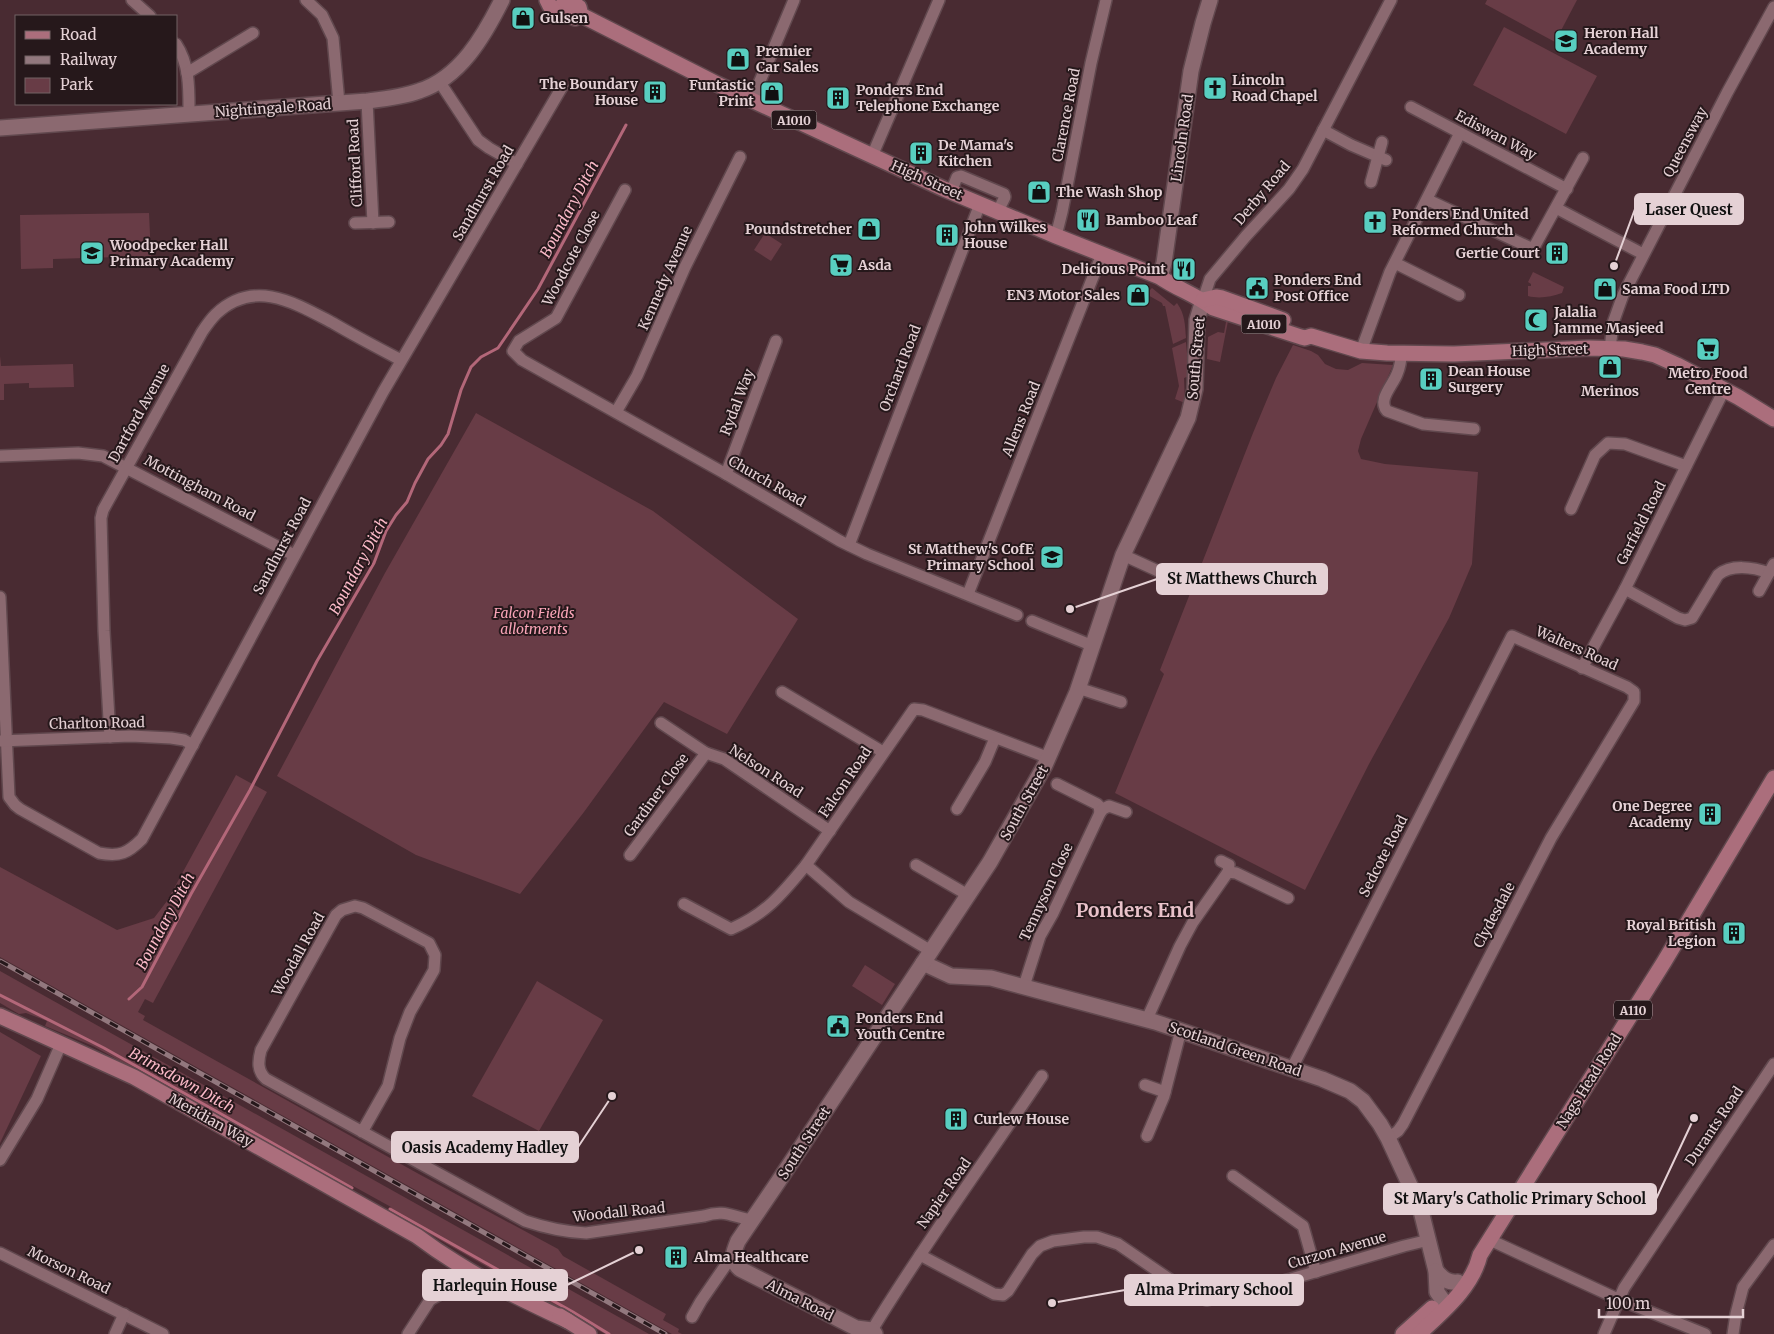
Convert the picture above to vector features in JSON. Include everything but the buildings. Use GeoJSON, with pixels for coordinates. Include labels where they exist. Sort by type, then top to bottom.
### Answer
{"type":"FeatureCollection","features":[{"type":"Feature","properties":{"kind":"main road","name":"A1010"},"geometry":{"type":"LineString","coordinates":[[547,0],[550,6],[575,18],[581,15],[579,8],[564,0]]}},
{"type":"Feature","properties":{"kind":"main road","name":"High Street"},"geometry":{"type":"LineString","coordinates":[[581,15],[654,53],[752,100],[951,192],[1160,277],[1203,300],[1213,308],[1301,337],[1311,336],[1361,351],[1402,354],[1454,354],[1610,349],[1652,354],[1724,390],[1774,419]]}},
{"type":"Feature","properties":{"kind":"main road","name":"Nags Head Road"},"geometry":{"type":"LineString","coordinates":[[1461,1286],[1476,1268],[1480,1255],[1664,962],[1774,778]]}},
{"type":"Feature","properties":{"kind":"main road","name":"Meridian Way"},"geometry":{"type":"LineString","coordinates":[[0,1016],[134,1077],[417,1236],[508,1282],[589,1334]]}},
{"type":"Feature","properties":{"kind":"main road","name":"Meridian Way"},"geometry":{"type":"LineString","coordinates":[[417,1236],[475,1274],[568,1321]]}},
{"type":"Feature","properties":{"kind":"main road"},"geometry":{"type":"LineString","coordinates":[[1403,1334],[1442,1299],[1447,1302],[1461,1286]]}},
{"type":"Feature","properties":{"kind":"main road","name":"A110"},"geometry":{"type":"LineString","coordinates":[[1419,1334],[1447,1308],[1461,1286]]}},
{"type":"Feature","properties":{"kind":"street"},"geometry":{"type":"LineString","coordinates":[[132,0],[149,15]]}},
{"type":"Feature","properties":{"kind":"street"},"geometry":{"type":"LineString","coordinates":[[306,0],[322,15],[334,38],[339,103]]}},
{"type":"Feature","properties":{"kind":"street","name":"Nightingale Road"},"geometry":{"type":"LineString","coordinates":[[0,128],[367,101],[407,95],[431,86],[451,72],[472,50],[502,0]]}},
{"type":"Feature","properties":{"kind":"street"},"geometry":{"type":"LineString","coordinates":[[752,100],[794,0]]}},
{"type":"Feature","properties":{"kind":"street"},"geometry":{"type":"LineString","coordinates":[[872,156],[939,0]]}},
{"type":"Feature","properties":{"kind":"street","name":"Clarence Road"},"geometry":{"type":"LineString","coordinates":[[1056,236],[1091,63],[1106,0]]}},
{"type":"Feature","properties":{"kind":"street","name":"Lincoln Road"},"geometry":{"type":"LineString","coordinates":[[1160,277],[1168,237],[1193,62],[1210,0]]}},
{"type":"Feature","properties":{"kind":"street","name":"Derby Road"},"geometry":{"type":"LineString","coordinates":[[1203,300],[1208,283],[1219,268],[1289,189],[1303,169],[1391,0]]}},
{"type":"Feature","properties":{"kind":"street","name":"Queensway"},"geometry":{"type":"LineString","coordinates":[[1610,349],[1611,332],[1623,295],[1774,7]]}},
{"type":"Feature","properties":{"kind":"street"},"geometry":{"type":"LineString","coordinates":[[187,72],[253,33]]}},
{"type":"Feature","properties":{"kind":"street"},"geometry":{"type":"LineString","coordinates":[[178,48],[187,72],[190,114]]}},
{"type":"Feature","properties":{"kind":"street"},"geometry":{"type":"LineString","coordinates":[[439,81],[478,140],[517,164]]}},
{"type":"Feature","properties":{"kind":"street","name":"Sandhurst Road"},"geometry":{"type":"LineString","coordinates":[[0,597],[3,741],[9,797],[15,805],[99,853],[110,855],[123,854],[132,849],[142,839],[401,360],[562,87]]}},
{"type":"Feature","properties":{"kind":"street","name":"Clifford Road"},"geometry":{"type":"LineString","coordinates":[[367,101],[373,223]]}},
{"type":"Feature","properties":{"kind":"street","name":"Ediswan Way"},"geometry":{"type":"LineString","coordinates":[[1411,107],[1567,189]]}},
{"type":"Feature","properties":{"kind":"street"},"geometry":{"type":"LineString","coordinates":[[1323,130],[1381,158]]}},
{"type":"Feature","properties":{"kind":"street"},"geometry":{"type":"LineString","coordinates":[[1361,351],[1390,272],[1423,206],[1428,200],[1460,133]]}},
{"type":"Feature","properties":{"kind":"street"},"geometry":{"type":"LineString","coordinates":[[1371,182],[1381,158],[1382,142]]}},
{"type":"Feature","properties":{"kind":"street","name":"Kennedy Avenue"},"geometry":{"type":"LineString","coordinates":[[616,412],[637,376],[685,266],[740,156]]}},
{"type":"Feature","properties":{"kind":"street"},"geometry":{"type":"LineString","coordinates":[[1428,200],[1532,249],[1536,246],[1583,158]]}},
{"type":"Feature","properties":{"kind":"street"},"geometry":{"type":"LineString","coordinates":[[951,192],[957,177],[961,176],[1004,194],[1005,197],[998,211]]}},
{"type":"Feature","properties":{"kind":"street","name":"Woodcote Close"},"geometry":{"type":"LineString","coordinates":[[513,350],[519,341],[556,318],[625,190]]}},
{"type":"Feature","properties":{"kind":"street","name":"Orchard Road"},"geometry":{"type":"LineString","coordinates":[[849,544],[980,204]]}},
{"type":"Feature","properties":{"kind":"street"},"geometry":{"type":"LineString","coordinates":[[1556,208],[1643,254]]}},
{"type":"Feature","properties":{"kind":"street","name":"Clifford Road"},"geometry":{"type":"LineString","coordinates":[[356,223],[389,222]]}},
{"type":"Feature","properties":{"kind":"street","name":"Allens Road"},"geometry":{"type":"LineString","coordinates":[[968,594],[1102,254]]}},
{"type":"Feature","properties":{"kind":"street"},"geometry":{"type":"LineString","coordinates":[[1395,263],[1459,295]]}},
{"type":"Feature","properties":{"kind":"street","name":"Dartford Avenue"},"geometry":{"type":"LineString","coordinates":[[110,737],[104,641],[101,518],[103,510],[126,467],[202,332],[215,315],[240,299],[268,296],[290,301],[401,360]]}},
{"type":"Feature","properties":{"kind":"street","name":"South Street"},"geometry":{"type":"LineString","coordinates":[[732,1256],[738,1242],[752,1220],[1008,833],[1048,758],[1078,688],[1123,555],[1188,418],[1193,402],[1197,363],[1197,320],[1203,300]]}},
{"type":"Feature","properties":{"kind":"street","name":"Rydal Way"},"geometry":{"type":"LineString","coordinates":[[726,474],[776,341]]}},
{"type":"Feature","properties":{"kind":"street","name":"Church Road"},"geometry":{"type":"LineString","coordinates":[[513,350],[522,360],[867,554],[1017,615]]}},
{"type":"Feature","properties":{"kind":"street"},"geometry":{"type":"LineString","coordinates":[[1402,354],[1399,370],[1384,401],[1385,409],[1422,424],[1474,429]]}},
{"type":"Feature","properties":{"kind":"street","name":"Garfield Road"},"geometry":{"type":"LineString","coordinates":[[1582,668],[1625,589],[1724,390]]}},
{"type":"Feature","properties":{"kind":"street"},"geometry":{"type":"LineString","coordinates":[[1571,509],[1595,455],[1608,442],[1626,444],[1686,466]]}},
{"type":"Feature","properties":{"kind":"street","name":"Mottingham Road"},"geometry":{"type":"LineString","coordinates":[[0,456],[78,453],[103,456],[294,555]]}},
{"type":"Feature","properties":{"kind":"street"},"geometry":{"type":"LineString","coordinates":[[1123,555],[1191,586]]}},
{"type":"Feature","properties":{"kind":"street"},"geometry":{"type":"LineString","coordinates":[[1625,589],[1685,620],[1692,618],[1718,575],[1724,570],[1736,568],[1771,569],[1759,590]]}},
{"type":"Feature","properties":{"kind":"street"},"geometry":{"type":"LineString","coordinates":[[1032,620],[1093,646]]}},
{"type":"Feature","properties":{"kind":"street","name":"Walters Road"},"geometry":{"type":"LineString","coordinates":[[1501,657],[1512,636],[1627,687],[1634,692],[1634,701],[1630,708]]}},
{"type":"Feature","properties":{"kind":"street","name":"Sedcote Road"},"geometry":{"type":"LineString","coordinates":[[1292,1068],[1501,657]]}},
{"type":"Feature","properties":{"kind":"street"},"geometry":{"type":"LineString","coordinates":[[1078,688],[1121,702]]}},
{"type":"Feature","properties":{"kind":"street"},"geometry":{"type":"LineString","coordinates":[[782,692],[883,752]]}},
{"type":"Feature","properties":{"kind":"street","name":"Falcon Road"},"geometry":{"type":"LineString","coordinates":[[684,904],[731,929],[751,920],[781,895],[806,866],[914,708],[1048,758]]}},
{"type":"Feature","properties":{"kind":"street","name":"Clydesdale"},"geometry":{"type":"LineString","coordinates":[[1388,1138],[1398,1131],[1403,1124],[1551,838],[1630,708]]}},
{"type":"Feature","properties":{"kind":"street","name":"Nelson Road"},"geometry":{"type":"LineString","coordinates":[[660,722],[706,753],[724,759],[830,831]]}},
{"type":"Feature","properties":{"kind":"street","name":"Charlton Road"},"geometry":{"type":"LineString","coordinates":[[3,741],[131,736],[184,740],[193,746]]}},
{"type":"Feature","properties":{"kind":"street"},"geometry":{"type":"LineString","coordinates":[[958,802],[985,762],[995,738]]}},
{"type":"Feature","properties":{"kind":"street","name":"Gardiner Close"},"geometry":{"type":"LineString","coordinates":[[630,855],[706,753]]}},
{"type":"Feature","properties":{"kind":"street"},"geometry":{"type":"LineString","coordinates":[[1057,784],[1100,806],[1100,813]]}},
{"type":"Feature","properties":{"kind":"street"},"geometry":{"type":"LineString","coordinates":[[1100,813],[1109,806],[1126,812]]}},
{"type":"Feature","properties":{"kind":"street","name":"Tennyson Close"},"geometry":{"type":"LineString","coordinates":[[1024,986],[1040,936],[1053,913],[1100,813]]}},
{"type":"Feature","properties":{"kind":"street"},"geometry":{"type":"LineString","coordinates":[[1147,1019],[1193,922],[1228,872],[1229,865],[1221,861]]}},
{"type":"Feature","properties":{"kind":"street"},"geometry":{"type":"LineString","coordinates":[[806,866],[849,902],[927,957]]}},
{"type":"Feature","properties":{"kind":"street"},"geometry":{"type":"LineString","coordinates":[[920,870],[968,895]]}},
{"type":"Feature","properties":{"kind":"street"},"geometry":{"type":"LineString","coordinates":[[1228,872],[1236,873],[1288,898]]}},
{"type":"Feature","properties":{"kind":"street","name":"Woodall Road"},"geometry":{"type":"LineString","coordinates":[[362,1132],[388,1086],[400,1038],[410,1012],[434,970],[435,955],[429,943],[371,911],[355,906],[342,910],[336,915],[261,1050],[258,1061],[261,1075],[266,1079],[362,1132],[525,1221],[549,1229],[586,1233],[704,1216],[715,1212],[752,1220]]}},
{"type":"Feature","properties":{"kind":"street","name":"Scotland Green Road"},"geometry":{"type":"LineString","coordinates":[[927,957],[951,976],[987,977],[1147,1019],[1292,1068],[1337,1084],[1350,1091],[1373,1112],[1388,1138],[1420,1207],[1436,1271],[1437,1292],[1442,1299]]}},
{"type":"Feature","properties":{"kind":"street"},"geometry":{"type":"LineString","coordinates":[[1147,1136],[1165,1092],[1180,1030]]}},
{"type":"Feature","properties":{"kind":"street"},"geometry":{"type":"LineString","coordinates":[[0,1160],[37,1099],[61,1044]]}},
{"type":"Feature","properties":{"kind":"street","name":"Durants Road"},"geometry":{"type":"LineString","coordinates":[[1604,1334],[1618,1299],[1670,1217],[1774,1064]]}},
{"type":"Feature","properties":{"kind":"street","name":"Napier Road"},"geometry":{"type":"LineString","coordinates":[[874,1332],[920,1255],[1042,1076]]}},
{"type":"Feature","properties":{"kind":"street"},"geometry":{"type":"LineString","coordinates":[[1145,1086],[1165,1092]]}},
{"type":"Feature","properties":{"kind":"street"},"geometry":{"type":"LineString","coordinates":[[1233,1176],[1303,1226],[1316,1272]]}},
{"type":"Feature","properties":{"kind":"street","name":"Curzon Avenue"},"geometry":{"type":"LineString","coordinates":[[920,1255],[998,1295],[1003,1295],[1008,1291],[1032,1254],[1040,1246],[1071,1237],[1097,1237],[1118,1244],[1201,1299],[1212,1299],[1429,1240]]}},
{"type":"Feature","properties":{"kind":"street"},"geometry":{"type":"LineString","coordinates":[[1490,1240],[1618,1299],[1705,1334]]}},
{"type":"Feature","properties":{"kind":"street"},"geometry":{"type":"LineString","coordinates":[[1734,1334],[1736,1314],[1743,1287],[1774,1244]]}},
{"type":"Feature","properties":{"kind":"street","name":"Morson Road"},"geometry":{"type":"LineString","coordinates":[[0,1253],[163,1334]]}},
{"type":"Feature","properties":{"kind":"street"},"geometry":{"type":"LineString","coordinates":[[692,1318],[701,1301],[732,1256]]}},
{"type":"Feature","properties":{"kind":"street","name":"Alma Road"},"geometry":{"type":"LineString","coordinates":[[732,1256],[735,1265],[746,1273],[856,1328],[874,1332]]}},
{"type":"Feature","properties":{"kind":"street"},"geometry":{"type":"LineString","coordinates":[[1436,1271],[1442,1278],[1461,1286]]}},
{"type":"Feature","properties":{"kind":"street"},"geometry":{"type":"LineString","coordinates":[[408,1334],[430,1300],[475,1274]]}},
{"type":"Feature","properties":{"kind":"street"},"geometry":{"type":"LineString","coordinates":[[115,1334],[124,1314]]}},
{"type":"Feature","properties":{"kind":"green space"},"geometry":{"type":"Polygon","coordinates":[[[1487,0],[1577,0],[1555,42],[1485,4],[1487,0]]]}},
{"type":"Feature","properties":{"kind":"green space"},"geometry":{"type":"Polygon","coordinates":[[[1504,27],[1597,76],[1566,134],[1473,85],[1504,27]]]}},
{"type":"Feature","properties":{"kind":"green space"},"geometry":{"type":"Polygon","coordinates":[[[149,213],[151,256],[53,259],[53,268],[21,269],[20,215],[149,213]]]}},
{"type":"Feature","properties":{"kind":"green space"},"geometry":{"type":"Polygon","coordinates":[[[765,233],[782,244],[771,261],[754,250],[765,233]]]}},
{"type":"Feature","properties":{"kind":"green space"},"geometry":{"type":"Polygon","coordinates":[[[1533,272],[1564,287],[1562,293],[1545,297],[1528,296],[1528,286],[1531,286],[1531,284],[1528,282],[1533,272]]]}},
{"type":"Feature","properties":{"kind":"green space"},"geometry":{"type":"Polygon","coordinates":[[[1152,288],[1174,306],[1177,303],[1180,307],[1185,324],[1186,338],[1173,344],[1165,306],[1146,294],[1152,288]]]}},
{"type":"Feature","properties":{"kind":"green space"},"geometry":{"type":"Polygon","coordinates":[[[1228,321],[1220,362],[1207,359],[1208,337],[1218,332],[1224,333],[1226,322],[1228,321]]]}},
{"type":"Feature","properties":{"kind":"green space"},"geometry":{"type":"Polygon","coordinates":[[[1186,342],[1189,376],[1184,378],[1185,403],[1175,399],[1179,386],[1172,348],[1186,342]]]}},
{"type":"Feature","properties":{"kind":"green space"},"geometry":{"type":"Polygon","coordinates":[[[1293,345],[1311,351],[1318,355],[1325,364],[1336,369],[1348,370],[1362,363],[1393,365],[1361,439],[1358,451],[1361,459],[1385,464],[1478,472],[1472,564],[1449,618],[1369,764],[1305,890],[1115,793],[1164,674],[1160,670],[1253,433],[1276,378],[1293,345]]]}},
{"type":"Feature","properties":{"kind":"green space"},"geometry":{"type":"Polygon","coordinates":[[[0,356],[1,366],[73,364],[74,387],[29,388],[29,383],[4,384],[4,400],[0,400],[0,356]]]}},
{"type":"Feature","properties":{"kind":"green space","name":"Falcon Fields allotments"},"geometry":{"type":"Polygon","coordinates":[[[476,413],[653,511],[798,619],[727,734],[664,702],[584,812],[520,894],[416,855],[277,776],[385,573],[476,413]]]}},
{"type":"Feature","properties":{"kind":"green space"},"geometry":{"type":"Polygon","coordinates":[[[236,775],[267,792],[153,1003],[145,999],[138,1012],[145,1016],[143,1020],[417,1173],[558,1249],[563,1256],[666,1314],[663,1320],[679,1329],[678,1332],[682,1334],[672,1334],[0,957],[0,867],[117,930],[154,918],[167,901],[236,775]]]}},
{"type":"Feature","properties":{"kind":"green space"},"geometry":{"type":"Polygon","coordinates":[[[865,965],[895,984],[882,1005],[852,986],[865,965]]]}},
{"type":"Feature","properties":{"kind":"green space"},"geometry":{"type":"Polygon","coordinates":[[[0,971],[649,1334],[605,1334],[389,1211],[391,1207],[353,1186],[350,1190],[93,1046],[45,1026],[47,1021],[26,1013],[19,1014],[0,1003],[0,971]]]}},
{"type":"Feature","properties":{"kind":"green space"},"geometry":{"type":"Polygon","coordinates":[[[537,981],[603,1020],[539,1131],[472,1096],[537,981]]]}},
{"type":"Feature","properties":{"kind":"green space"},"geometry":{"type":"Polygon","coordinates":[[[0,1032],[41,1056],[0,1143],[0,1032]]]}},
{"type":"Feature","properties":{"kind":"waterway","name":"Boundary Ditch"},"geometry":{"type":"LineString","coordinates":[[129,999],[142,987],[191,894],[250,790],[317,661],[374,563],[386,531],[407,502],[428,459],[448,434],[461,390],[471,367],[481,357],[498,348],[538,289],[626,125]]}},
{"type":"Feature","properties":{"kind":"waterway","name":"Brimsdown Ditch"},"geometry":{"type":"LineString","coordinates":[[0,995],[104,1048],[352,1188]]}},
{"type":"Feature","properties":{"kind":"waterway","name":"Brimsdown Ditch"},"geometry":{"type":"LineString","coordinates":[[390,1209],[609,1334]]}},
{"type":"Feature","properties":{"kind":"railway"},"geometry":{"type":"LineString","coordinates":[[0,961],[665,1334]]}},
{"type":"Feature","properties":{"kind":"place","name":"Gulsen"},"geometry":{"type":"Point","coordinates":[523,18]}},
{"type":"Feature","properties":{"kind":"place","name":"Heron Hall Academy"},"geometry":{"type":"Point","coordinates":[1566,41]}},
{"type":"Feature","properties":{"kind":"place","name":"Premier Car Sales"},"geometry":{"type":"Point","coordinates":[738,59]}},
{"type":"Feature","properties":{"kind":"place","name":"Lincoln Road Chapel"},"geometry":{"type":"Point","coordinates":[1215,88]}},
{"type":"Feature","properties":{"kind":"place","name":"The Boundary House"},"geometry":{"type":"Point","coordinates":[655,92]}},
{"type":"Feature","properties":{"kind":"place","name":"Funtastic Print"},"geometry":{"type":"Point","coordinates":[772,93]}},
{"type":"Feature","properties":{"kind":"place","name":"Ponders End Telephone Exchange"},"geometry":{"type":"Point","coordinates":[838,98]}},
{"type":"Feature","properties":{"kind":"place","name":"De Mama's Kitchen"},"geometry":{"type":"Point","coordinates":[921,153]}},
{"type":"Feature","properties":{"kind":"place","name":"The Wash Shop"},"geometry":{"type":"Point","coordinates":[1039,192]}},
{"type":"Feature","properties":{"kind":"place","name":"Bamboo Leaf"},"geometry":{"type":"Point","coordinates":[1088,220]}},
{"type":"Feature","properties":{"kind":"place","name":"Ponders End United Reformed Church"},"geometry":{"type":"Point","coordinates":[1375,222]}},
{"type":"Feature","properties":{"kind":"place","name":"Poundstretcher"},"geometry":{"type":"Point","coordinates":[869,229]}},
{"type":"Feature","properties":{"kind":"place","name":"John Wilkes House"},"geometry":{"type":"Point","coordinates":[947,235]}},
{"type":"Feature","properties":{"kind":"place","name":"Woodpecker Hall Primary Academy"},"geometry":{"type":"Point","coordinates":[92,253]}},
{"type":"Feature","properties":{"kind":"place","name":"Gertie Court"},"geometry":{"type":"Point","coordinates":[1557,253]}},
{"type":"Feature","properties":{"kind":"place","name":"Asda"},"geometry":{"type":"Point","coordinates":[841,265]}},
{"type":"Feature","properties":{"kind":"place","name":"Laser Quest"},"geometry":{"type":"Point","coordinates":[1614,266]}},
{"type":"Feature","properties":{"kind":"place","name":"Delicious Point"},"geometry":{"type":"Point","coordinates":[1184,269]}},
{"type":"Feature","properties":{"kind":"place","name":"Ponders End Post Office"},"geometry":{"type":"Point","coordinates":[1257,288]}},
{"type":"Feature","properties":{"kind":"place","name":"Sama Food LTD"},"geometry":{"type":"Point","coordinates":[1605,289]}},
{"type":"Feature","properties":{"kind":"place","name":"EN3 Motor Sales"},"geometry":{"type":"Point","coordinates":[1138,295]}},
{"type":"Feature","properties":{"kind":"place","name":"Jalalia Jamme Masjeed"},"geometry":{"type":"Point","coordinates":[1536,320]}},
{"type":"Feature","properties":{"kind":"place","name":"Metro Food Centre"},"geometry":{"type":"Point","coordinates":[1708,349]}},
{"type":"Feature","properties":{"kind":"place","name":"Merinos"},"geometry":{"type":"Point","coordinates":[1610,367]}},
{"type":"Feature","properties":{"kind":"place","name":"Dean House Surgery"},"geometry":{"type":"Point","coordinates":[1431,379]}},
{"type":"Feature","properties":{"kind":"place","name":"St Matthew's CofE Primary School"},"geometry":{"type":"Point","coordinates":[1052,557]}},
{"type":"Feature","properties":{"kind":"place","name":"St Matthews Church"},"geometry":{"type":"Point","coordinates":[1070,609]}},
{"type":"Feature","properties":{"kind":"place","name":"One Degree Academy"},"geometry":{"type":"Point","coordinates":[1710,814]}},
{"type":"Feature","properties":{"kind":"place","name":"Royal British Legion"},"geometry":{"type":"Point","coordinates":[1734,933]}},
{"type":"Feature","properties":{"kind":"place","name":"Ponders End Youth Centre"},"geometry":{"type":"Point","coordinates":[838,1026]}},
{"type":"Feature","properties":{"kind":"place","name":"Oasis Academy Hadley"},"geometry":{"type":"Point","coordinates":[612,1096]}},
{"type":"Feature","properties":{"kind":"place","name":"St Mary's Catholic Primary School"},"geometry":{"type":"Point","coordinates":[1694,1118]}},
{"type":"Feature","properties":{"kind":"place","name":"Curlew House"},"geometry":{"type":"Point","coordinates":[956,1119]}},
{"type":"Feature","properties":{"kind":"place","name":"Harlequin House"},"geometry":{"type":"Point","coordinates":[639,1250]}},
{"type":"Feature","properties":{"kind":"place","name":"Alma Healthcare"},"geometry":{"type":"Point","coordinates":[676,1257]}},
{"type":"Feature","properties":{"kind":"place","name":"Alma Primary School"},"geometry":{"type":"Point","coordinates":[1052,1303]}},
{"type":"Feature","properties":{"kind":"district","name":"Ponders End"},"geometry":{"type":"Point","coordinates":[1135,910]}}]}
